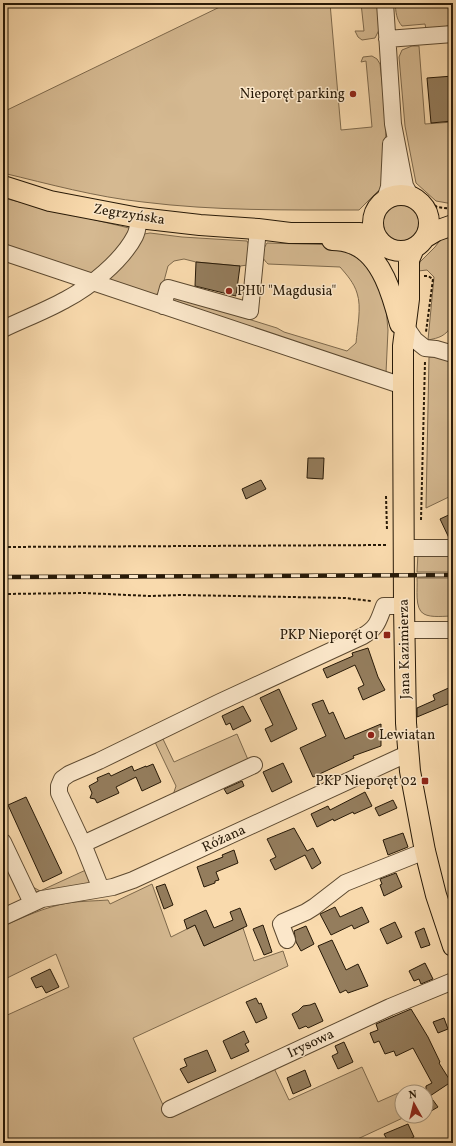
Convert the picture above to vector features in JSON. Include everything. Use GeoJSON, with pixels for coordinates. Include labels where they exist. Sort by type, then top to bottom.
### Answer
{"type":"FeatureCollection","features":[{"type":"Feature","properties":{"kind":"main road","name":"Zegrzyńska"},"geometry":{"type":"LineString","coordinates":[[3,186],[50,201],[139,218],[290,233],[360,233],[381,242]]}},
{"type":"Feature","properties":{"kind":"main road"},"geometry":{"type":"LineString","coordinates":[[453,214],[435,212],[400,194],[392,195],[380,204],[372,223],[381,242],[399,251],[407,251],[436,231],[453,225]]}},
{"type":"Feature","properties":{"kind":"main road"},"geometry":{"type":"LineString","coordinates":[[420,203],[428,215],[430,223],[429,230],[420,243]]}},
{"type":"Feature","properties":{"kind":"main road","name":"Zegrzyńska"},"geometry":{"type":"LineString","coordinates":[[258,229],[350,220],[367,216],[380,204]]}},
{"type":"Feature","properties":{"kind":"main road"},"geometry":{"type":"LineString","coordinates":[[290,233],[354,244],[372,258],[387,282],[403,332]]}},
{"type":"Feature","properties":{"kind":"main road","name":"Jana Kazimierza"},"geometry":{"type":"LineString","coordinates":[[381,242],[394,258],[397,271],[403,332],[404,630],[406,715],[409,753],[414,796],[425,851],[436,895],[453,946]]}},
{"type":"Feature","properties":{"kind":"main road","name":"Jana Kazimierza"},"geometry":{"type":"LineString","coordinates":[[403,332],[409,299],[409,260],[420,243]]}},
{"type":"Feature","properties":{"kind":"street"},"geometry":{"type":"LineString","coordinates":[[385,3],[393,124],[405,186],[409,193],[420,203]]}},
{"type":"Feature","properties":{"kind":"street"},"geometry":{"type":"LineString","coordinates":[[387,39],[453,34]]}},
{"type":"Feature","properties":{"kind":"street"},"geometry":{"type":"LineString","coordinates":[[380,204],[390,187],[390,151],[393,124]]}},
{"type":"Feature","properties":{"kind":"street"},"geometry":{"type":"LineString","coordinates":[[3,328],[66,300],[93,282],[120,258],[135,236],[138,229],[139,218]]}},
{"type":"Feature","properties":{"kind":"street"},"geometry":{"type":"LineString","coordinates":[[164,306],[168,288],[250,310],[258,229]]}},
{"type":"Feature","properties":{"kind":"street"},"geometry":{"type":"LineString","coordinates":[[3,252],[164,306],[403,381],[414,357],[425,348]]}},
{"type":"Feature","properties":{"kind":"street"},"geometry":{"type":"LineString","coordinates":[[403,332],[425,348],[452,353]]}},
{"type":"Feature","properties":{"kind":"street"},"geometry":{"type":"LineString","coordinates":[[404,548],[453,548]]}},
{"type":"Feature","properties":{"kind":"street"},"geometry":{"type":"LineString","coordinates":[[101,889],[83,844],[59,793],[59,786],[62,779],[69,774],[220,702],[363,636],[372,631],[384,606],[404,606]]}},
{"type":"Feature","properties":{"kind":"street"},"geometry":{"type":"LineString","coordinates":[[404,630],[453,630]]}},
{"type":"Feature","properties":{"kind":"street","name":"Różana"},"geometry":{"type":"LineString","coordinates":[[3,917],[32,903],[113,886],[149,873],[409,753]]}},
{"type":"Feature","properties":{"kind":"street"},"geometry":{"type":"LineString","coordinates":[[83,844],[254,765]]}},
{"type":"Feature","properties":{"kind":"street"},"geometry":{"type":"LineString","coordinates":[[3,842],[32,903]]}},
{"type":"Feature","properties":{"kind":"street"},"geometry":{"type":"LineString","coordinates":[[287,940],[281,924],[283,922],[310,909],[345,883],[425,851]]}},
{"type":"Feature","properties":{"kind":"street","name":"Irysowa"},"geometry":{"type":"LineString","coordinates":[[170,1109],[390,1007],[453,981]]}},
{"type":"Feature","properties":{"kind":"path"},"geometry":{"type":"LineString","coordinates":[[421,276],[428,276],[433,279],[425,348],[421,522]]}},
{"type":"Feature","properties":{"kind":"path"},"geometry":{"type":"LineString","coordinates":[[3,547],[394,545],[404,548]]}},
{"type":"Feature","properties":{"kind":"path"},"geometry":{"type":"LineString","coordinates":[[3,594],[84,593],[150,596],[180,595],[345,598],[369,600],[384,606]]}},
{"type":"Feature","properties":{"kind":"shaded area"},"geometry":{"type":"Polygon","coordinates":[[[228,3],[330,3],[341,130],[372,127],[366,61],[361,62],[363,57],[372,56],[377,59],[380,64],[386,119],[385,177],[382,187],[359,210],[251,209],[170,205],[108,197],[3,173],[3,112],[228,3]]]}},
{"type":"Feature","properties":{"kind":"shaded area"},"geometry":{"type":"Polygon","coordinates":[[[361,3],[379,3],[380,28],[375,38],[362,40],[358,37],[355,31],[364,31],[361,3]]]}},
{"type":"Feature","properties":{"kind":"shaded area"},"geometry":{"type":"Polygon","coordinates":[[[395,3],[453,3],[451,22],[446,27],[426,29],[425,24],[402,26],[397,18],[395,3]]]}},
{"type":"Feature","properties":{"kind":"shaded area"},"geometry":{"type":"Polygon","coordinates":[[[412,46],[419,46],[425,124],[453,122],[453,204],[436,201],[416,183],[405,126],[399,57],[402,50],[412,46]]]}},
{"type":"Feature","properties":{"kind":"shaded area"},"geometry":{"type":"Polygon","coordinates":[[[3,198],[129,228],[130,238],[95,273],[86,273],[3,245],[3,198]]]}},
{"type":"Feature","properties":{"kind":"shaded area"},"geometry":{"type":"Polygon","coordinates":[[[396,201],[404,201],[416,207],[422,219],[422,227],[416,239],[404,245],[396,245],[384,239],[378,227],[378,219],[384,207],[396,201]]]}},
{"type":"Feature","properties":{"kind":"shaded area"},"geometry":{"type":"Polygon","coordinates":[[[150,233],[182,237],[247,241],[250,247],[248,265],[240,266],[196,262],[184,259],[174,261],[168,266],[161,292],[155,295],[105,281],[144,234],[150,233]]]}},
{"type":"Feature","properties":{"kind":"shaded area"},"geometry":{"type":"Polygon","coordinates":[[[453,234],[453,281],[449,288],[452,325],[442,336],[428,340],[434,277],[427,270],[418,271],[420,262],[441,239],[453,234]]]}},
{"type":"Feature","properties":{"kind":"shaded area"},"geometry":{"type":"Polygon","coordinates":[[[267,243],[338,245],[363,257],[378,284],[386,309],[388,330],[386,373],[172,300],[171,295],[347,351],[356,343],[359,311],[357,293],[350,279],[340,267],[268,264],[262,256],[267,243]]]}},
{"type":"Feature","properties":{"kind":"shaded area"},"geometry":{"type":"Polygon","coordinates":[[[429,357],[435,357],[453,362],[453,495],[426,508],[429,357]]]}},
{"type":"Feature","properties":{"kind":"shaded area"},"geometry":{"type":"Polygon","coordinates":[[[453,552],[453,572],[417,572],[418,553],[453,552]]]}},
{"type":"Feature","properties":{"kind":"shaded area"},"geometry":{"type":"Polygon","coordinates":[[[417,578],[453,578],[453,616],[430,616],[421,611],[417,598],[417,578]]]}},
{"type":"Feature","properties":{"kind":"shaded area"},"geometry":{"type":"Polygon","coordinates":[[[237,734],[249,762],[172,798],[176,786],[154,740],[162,737],[174,762],[237,734]]]}},
{"type":"Feature","properties":{"kind":"shaded area"},"geometry":{"type":"Polygon","coordinates":[[[88,869],[91,884],[39,893],[34,891],[33,887],[40,891],[88,869]]]}},
{"type":"Feature","properties":{"kind":"shaded area"},"geometry":{"type":"Polygon","coordinates":[[[152,884],[171,937],[195,925],[204,946],[243,928],[254,961],[283,951],[288,966],[133,1038],[167,1114],[273,1066],[289,1100],[362,1067],[378,1102],[394,1095],[394,1122],[349,1143],[3,1143],[3,1017],[69,987],[56,954],[3,980],[3,926],[43,910],[68,903],[108,900],[110,904],[152,884]]]}},
{"type":"Feature","properties":{"kind":"building"},"geometry":{"type":"Polygon","coordinates":[[[453,76],[453,121],[431,123],[427,78],[453,76]]]}},
{"type":"Feature","properties":{"kind":"building"},"geometry":{"type":"Polygon","coordinates":[[[196,262],[240,266],[236,296],[195,286],[196,262]]]}},
{"type":"Feature","properties":{"kind":"building"},"geometry":{"type":"Polygon","coordinates":[[[308,458],[324,458],[323,479],[307,478],[308,458]]]}},
{"type":"Feature","properties":{"kind":"building"},"geometry":{"type":"Polygon","coordinates":[[[261,480],[266,489],[246,499],[242,489],[261,480]]]}},
{"type":"Feature","properties":{"kind":"building"},"geometry":{"type":"Polygon","coordinates":[[[453,513],[453,538],[449,538],[440,519],[453,513]]]}},
{"type":"Feature","properties":{"kind":"building"},"geometry":{"type":"Polygon","coordinates":[[[368,648],[378,677],[385,690],[363,700],[358,688],[364,685],[355,665],[327,678],[323,669],[353,656],[352,653],[368,648]]]}},
{"type":"Feature","properties":{"kind":"building"},"geometry":{"type":"Polygon","coordinates":[[[453,686],[453,702],[417,717],[417,708],[435,700],[433,695],[453,686]]]}},
{"type":"Feature","properties":{"kind":"building"},"geometry":{"type":"Polygon","coordinates":[[[279,689],[297,729],[271,742],[265,729],[273,725],[260,698],[279,689]]]}},
{"type":"Feature","properties":{"kind":"building"},"geometry":{"type":"Polygon","coordinates":[[[323,700],[329,714],[333,712],[345,739],[381,724],[381,746],[353,756],[354,758],[313,777],[300,748],[326,736],[312,704],[323,700]]]}},
{"type":"Feature","properties":{"kind":"building"},"geometry":{"type":"Polygon","coordinates":[[[243,706],[251,721],[233,730],[230,723],[226,725],[222,716],[243,706]]]}},
{"type":"Feature","properties":{"kind":"building"},"geometry":{"type":"Polygon","coordinates":[[[283,763],[292,782],[272,792],[263,772],[283,763]]]}},
{"type":"Feature","properties":{"kind":"building"},"geometry":{"type":"Polygon","coordinates":[[[153,764],[161,782],[142,791],[136,777],[116,787],[119,793],[97,803],[95,799],[90,798],[92,793],[89,786],[98,781],[97,778],[109,773],[111,776],[132,766],[134,771],[153,764]]]}},
{"type":"Feature","properties":{"kind":"building"},"geometry":{"type":"Polygon","coordinates":[[[242,781],[244,786],[227,794],[224,789],[242,781]]]}},
{"type":"Feature","properties":{"kind":"building"},"geometry":{"type":"Polygon","coordinates":[[[365,792],[372,806],[354,814],[353,812],[334,821],[333,819],[317,827],[311,814],[328,806],[330,810],[365,792]]]}},
{"type":"Feature","properties":{"kind":"building"},"geometry":{"type":"Polygon","coordinates":[[[26,797],[62,873],[43,882],[8,805],[26,797]]]}},
{"type":"Feature","properties":{"kind":"building"},"geometry":{"type":"Polygon","coordinates":[[[393,800],[397,808],[379,816],[375,808],[393,800]]]}},
{"type":"Feature","properties":{"kind":"building"},"geometry":{"type":"Polygon","coordinates":[[[294,828],[307,851],[313,848],[321,863],[312,869],[305,855],[275,870],[270,860],[276,857],[267,839],[294,828]]]}},
{"type":"Feature","properties":{"kind":"building"},"geometry":{"type":"Polygon","coordinates":[[[403,833],[408,847],[388,855],[383,840],[403,833]]]}},
{"type":"Feature","properties":{"kind":"building"},"geometry":{"type":"Polygon","coordinates":[[[234,850],[238,863],[216,872],[219,880],[204,887],[197,867],[223,857],[222,855],[234,850]]]}},
{"type":"Feature","properties":{"kind":"building"},"geometry":{"type":"Polygon","coordinates":[[[396,873],[402,887],[384,896],[380,885],[382,884],[380,879],[396,873]]]}},
{"type":"Feature","properties":{"kind":"building"},"geometry":{"type":"Polygon","coordinates":[[[165,884],[173,905],[164,909],[156,887],[165,884]]]}},
{"type":"Feature","properties":{"kind":"building"},"geometry":{"type":"Polygon","coordinates":[[[335,907],[340,917],[362,907],[369,922],[354,929],[352,925],[331,935],[320,914],[335,907]]]}},
{"type":"Feature","properties":{"kind":"building"},"geometry":{"type":"Polygon","coordinates":[[[240,908],[247,926],[204,946],[195,925],[187,929],[184,920],[206,910],[214,928],[233,920],[230,912],[240,908]]]}},
{"type":"Feature","properties":{"kind":"building"},"geometry":{"type":"Polygon","coordinates":[[[395,922],[402,937],[387,944],[380,929],[395,922]]]}},
{"type":"Feature","properties":{"kind":"building"},"geometry":{"type":"Polygon","coordinates":[[[263,925],[272,952],[264,955],[253,929],[263,925]]]}},
{"type":"Feature","properties":{"kind":"building"},"geometry":{"type":"Polygon","coordinates":[[[306,926],[314,944],[301,951],[296,942],[294,931],[306,926]]]}},
{"type":"Feature","properties":{"kind":"building"},"geometry":{"type":"Polygon","coordinates":[[[424,928],[430,945],[421,948],[415,932],[424,928]]]}},
{"type":"Feature","properties":{"kind":"building"},"geometry":{"type":"Polygon","coordinates":[[[332,940],[346,970],[358,964],[368,986],[348,993],[346,990],[340,993],[318,946],[332,940]]]}},
{"type":"Feature","properties":{"kind":"building"},"geometry":{"type":"Polygon","coordinates":[[[425,963],[433,979],[421,984],[419,979],[414,981],[409,971],[425,963]]]}},
{"type":"Feature","properties":{"kind":"building"},"geometry":{"type":"Polygon","coordinates":[[[50,969],[59,987],[46,993],[42,986],[36,988],[31,978],[50,969]]]}},
{"type":"Feature","properties":{"kind":"building"},"geometry":{"type":"Polygon","coordinates":[[[256,998],[259,1004],[261,1003],[267,1018],[256,1023],[246,1002],[256,998]]]}},
{"type":"Feature","properties":{"kind":"building"},"geometry":{"type":"Polygon","coordinates":[[[315,1003],[323,1021],[308,1028],[306,1026],[299,1029],[292,1014],[303,1006],[315,1003]]]}},
{"type":"Feature","properties":{"kind":"building"},"geometry":{"type":"Polygon","coordinates":[[[411,1009],[428,1037],[440,1062],[439,1063],[451,1082],[434,1093],[434,1084],[430,1084],[432,1083],[413,1048],[396,1056],[394,1051],[385,1054],[379,1041],[374,1043],[370,1033],[378,1030],[376,1024],[411,1009]]]}},
{"type":"Feature","properties":{"kind":"building"},"geometry":{"type":"Polygon","coordinates":[[[444,1018],[448,1029],[438,1033],[433,1022],[444,1018]]]}},
{"type":"Feature","properties":{"kind":"building"},"geometry":{"type":"Polygon","coordinates":[[[244,1031],[249,1042],[245,1044],[249,1051],[231,1059],[223,1041],[244,1031]]]}},
{"type":"Feature","properties":{"kind":"building"},"geometry":{"type":"Polygon","coordinates":[[[344,1042],[353,1062],[338,1069],[332,1056],[338,1053],[335,1046],[344,1042]]]}},
{"type":"Feature","properties":{"kind":"building"},"geometry":{"type":"Polygon","coordinates":[[[207,1050],[216,1071],[188,1083],[180,1069],[187,1066],[184,1059],[207,1050]]]}},
{"type":"Feature","properties":{"kind":"building"},"geometry":{"type":"Polygon","coordinates":[[[305,1070],[311,1086],[293,1094],[287,1078],[305,1070]]]}},
{"type":"Feature","properties":{"kind":"building"},"geometry":{"type":"Polygon","coordinates":[[[434,1102],[438,1107],[434,1109],[434,1102]]]}},
{"type":"Feature","properties":{"kind":"building"},"geometry":{"type":"Polygon","coordinates":[[[408,1124],[414,1137],[401,1143],[389,1143],[384,1134],[408,1124]]]}},
{"type":"Feature","properties":{"kind":"railway"},"geometry":{"type":"LineString","coordinates":[[3,577],[453,575]]}},
{"type":"Feature","properties":{"kind":"place","name":"Nieporęt parking"},"geometry":{"type":"Point","coordinates":[353,94]}},
{"type":"Feature","properties":{"kind":"place","name":"PHU \"Magdusia\""},"geometry":{"type":"Point","coordinates":[229,291]}},
{"type":"Feature","properties":{"kind":"place","name":"PKP Nieporęt 01"},"geometry":{"type":"Point","coordinates":[387,635]}},
{"type":"Feature","properties":{"kind":"place","name":"Lewiatan"},"geometry":{"type":"Point","coordinates":[371,735]}},
{"type":"Feature","properties":{"kind":"place","name":"PKP Nieporęt 02"},"geometry":{"type":"Point","coordinates":[425,781]}}]}
